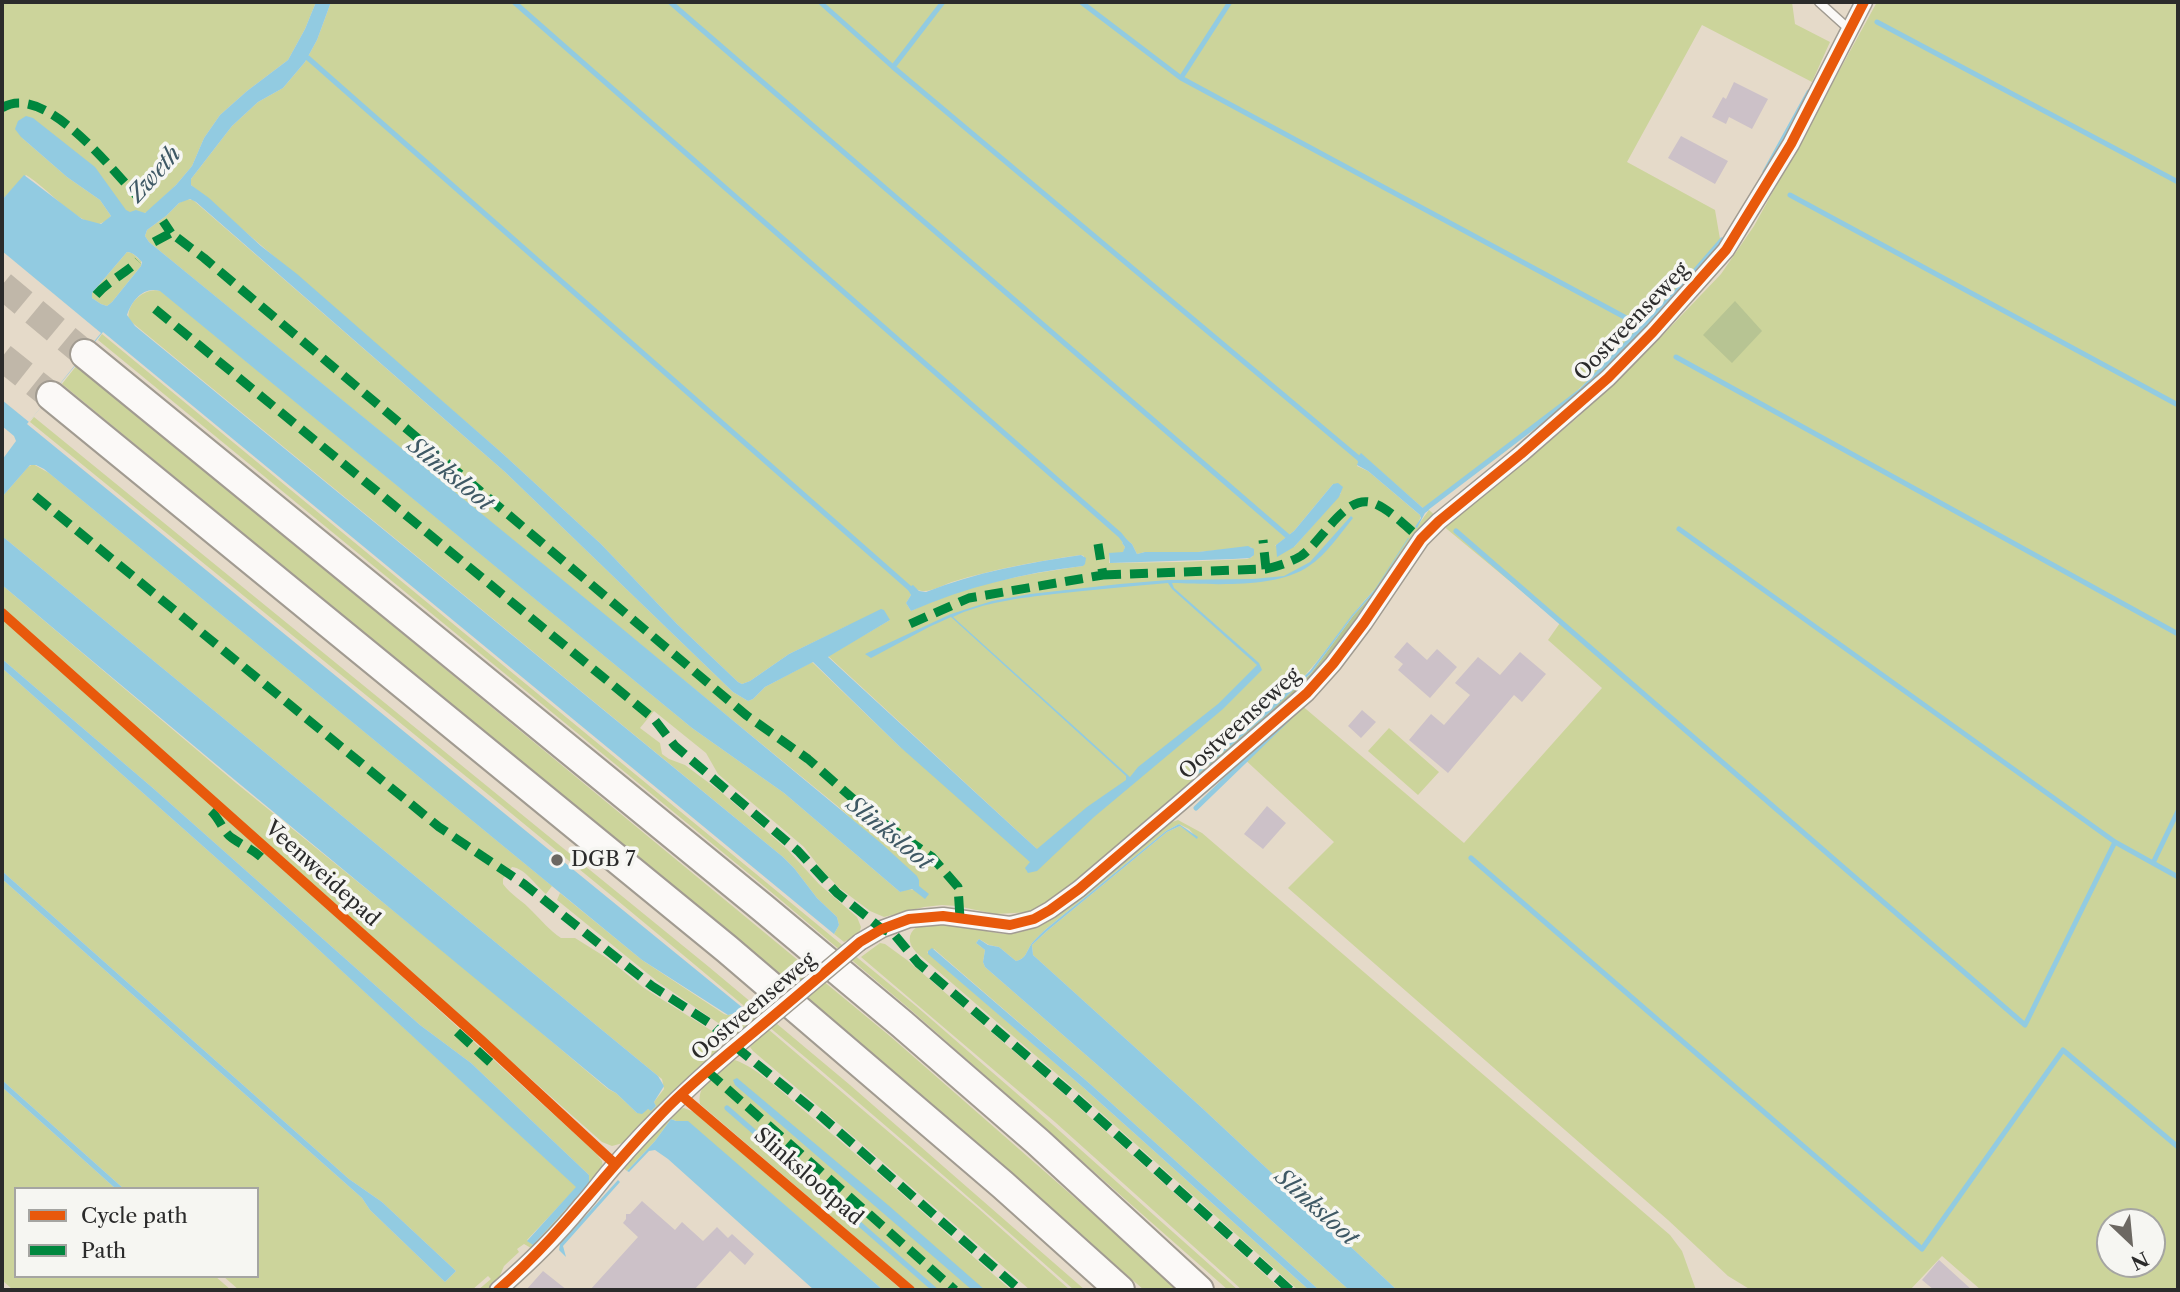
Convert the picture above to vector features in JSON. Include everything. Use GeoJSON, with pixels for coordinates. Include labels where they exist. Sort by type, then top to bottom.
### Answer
{"type":"FeatureCollection","features":[{"type":"Feature","properties":{"kind":"highway"},"geometry":{"type":"LineString","coordinates":[[85,354],[880,1006],[1038,1142],[1199,1290]]}},
{"type":"Feature","properties":{"kind":"highway"},"geometry":{"type":"LineString","coordinates":[[51,396],[727,949],[1003,1185],[1121,1290]]}},
{"type":"Feature","properties":{"kind":"street","name":"Oostveenseweg"},"geometry":{"type":"LineString","coordinates":[[498,1290],[539,1252],[667,1108],[716,1063],[860,942],[894,924],[929,916],[999,925],[1034,919],[1079,889],[1297,701],[1333,664],[1421,539],[1608,378],[1726,250],[1791,144],[1864,2]]}},
{"type":"Feature","properties":{"kind":"lane"},"geometry":{"type":"LineString","coordinates":[[1819,2],[1850,30]]}},
{"type":"Feature","properties":{"kind":"green space"},"geometry":{"type":"Polygon","coordinates":[[[2,2],[316,2],[288,60],[220,115],[204,138],[192,166],[148,212],[129,217],[21,137],[67,177],[100,200],[111,216],[97,225],[77,216],[26,175],[2,200],[2,2]]]}},
{"type":"Feature","properties":{"kind":"green space"},"geometry":{"type":"Polygon","coordinates":[[[331,2],[1792,2],[1795,24],[1830,42],[1812,82],[1702,25],[1627,162],[1715,210],[1720,239],[1641,329],[1582,386],[1521,439],[1424,509],[1361,454],[1357,466],[1368,471],[1421,516],[1416,528],[1429,510],[1437,517],[1413,534],[1411,537],[1415,541],[1375,597],[1372,595],[1373,591],[1295,686],[1198,768],[1194,775],[1197,779],[1069,891],[1032,912],[995,914],[942,905],[884,917],[870,911],[838,887],[804,847],[718,774],[706,753],[654,711],[640,728],[660,743],[662,754],[685,765],[721,792],[787,849],[819,884],[857,917],[861,927],[859,934],[844,942],[834,934],[839,925],[837,917],[817,898],[783,857],[129,320],[133,302],[149,291],[161,291],[692,728],[784,793],[900,892],[914,890],[919,886],[841,809],[149,242],[145,236],[147,230],[179,203],[186,199],[193,200],[505,472],[733,692],[748,701],[765,687],[812,662],[899,746],[1037,849],[828,656],[890,620],[849,625],[789,654],[750,681],[742,684],[738,682],[677,624],[601,544],[502,453],[191,185],[191,179],[232,126],[258,102],[283,88],[305,62],[317,40],[331,2]],[[1333,484],[1294,531],[1275,546],[1294,547],[1341,493],[1333,484]],[[1126,539],[1122,543],[1125,547],[1123,553],[1109,553],[1109,563],[1247,559],[1254,553],[1251,547],[1137,554],[1126,539]],[[1084,556],[1016,566],[929,590],[916,589],[910,592],[906,603],[911,611],[952,594],[995,582],[1083,566],[1084,556]]]}},
{"type":"Feature","properties":{"kind":"green space"},"geometry":{"type":"Polygon","coordinates":[[[1877,2],[2178,2],[2178,1290],[1981,1290],[1942,1256],[1910,1290],[1751,1290],[1728,1276],[1668,1220],[1288,888],[1334,842],[1241,756],[1300,704],[1464,843],[1602,688],[1548,640],[1560,623],[1442,525],[1525,462],[1577,418],[1658,340],[1721,274],[1754,226],[1877,2]]]}},
{"type":"Feature","properties":{"kind":"green space"},"geometry":{"type":"Polygon","coordinates":[[[127,252],[141,261],[141,266],[112,302],[107,306],[101,304],[92,298],[92,293],[127,252]]]}},
{"type":"Feature","properties":{"kind":"green space"},"geometry":{"type":"Polygon","coordinates":[[[1735,301],[1762,331],[1732,363],[1703,335],[1735,301]]]}},
{"type":"Feature","properties":{"kind":"green space"},"geometry":{"type":"Polygon","coordinates":[[[102,334],[916,1006],[1238,1290],[1228,1290],[912,1011],[776,896],[98,340],[102,334]]]}},
{"type":"Feature","properties":{"kind":"green space"},"geometry":{"type":"Polygon","coordinates":[[[77,365],[891,1037],[1180,1290],[1144,1290],[875,1055],[62,384],[77,365]]]}},
{"type":"Feature","properties":{"kind":"green space"},"geometry":{"type":"Polygon","coordinates":[[[34,417],[709,967],[850,1085],[1085,1290],[1074,1290],[687,958],[30,422],[34,417]]]}},
{"type":"Feature","properties":{"kind":"green space"},"geometry":{"type":"Polygon","coordinates":[[[33,464],[49,473],[552,886],[546,894],[526,874],[512,867],[503,879],[506,888],[561,938],[575,938],[607,958],[644,988],[712,1031],[720,1047],[717,1053],[693,1074],[630,1141],[612,1146],[602,1142],[2,609],[2,585],[236,783],[486,986],[637,1113],[656,1106],[654,1102],[664,1089],[662,1079],[2,536],[2,497],[33,464]]]}},
{"type":"Feature","properties":{"kind":"green space"},"geometry":{"type":"Polygon","coordinates":[[[1372,595],[1375,597],[1317,676],[1197,779],[1194,775],[1312,672],[1372,595]]]}},
{"type":"Feature","properties":{"kind":"green space"},"geometry":{"type":"Polygon","coordinates":[[[2,618],[596,1153],[603,1168],[545,1239],[531,1248],[524,1244],[517,1249],[519,1252],[504,1266],[496,1285],[489,1290],[478,1290],[491,1279],[488,1276],[472,1290],[239,1290],[225,1278],[259,1278],[259,1187],[122,1187],[2,1080],[2,879],[362,1198],[370,1210],[445,1282],[456,1271],[382,1202],[349,1179],[2,871],[2,668],[293,926],[577,1187],[527,1240],[533,1245],[589,1184],[589,1175],[471,1063],[420,1025],[154,789],[2,659],[2,618]]]}},
{"type":"Feature","properties":{"kind":"green space"},"geometry":{"type":"Polygon","coordinates":[[[1389,728],[1439,772],[1418,795],[1368,751],[1389,728]]]}},
{"type":"Feature","properties":{"kind":"green space"},"geometry":{"type":"Polygon","coordinates":[[[1178,820],[1202,833],[1670,1235],[1682,1251],[1696,1290],[1397,1290],[1033,955],[1032,945],[1047,931],[1167,832],[1180,826],[1197,838],[1189,829],[1179,824],[1166,831],[1046,929],[1032,943],[1022,959],[1016,961],[999,947],[979,939],[976,943],[985,950],[985,967],[1349,1290],[1319,1290],[1089,1083],[934,949],[927,952],[1309,1290],[1298,1290],[911,946],[910,936],[916,928],[926,924],[940,923],[1008,934],[1038,925],[1054,916],[1169,823],[1178,820]]]}},
{"type":"Feature","properties":{"kind":"green space"},"geometry":{"type":"Polygon","coordinates":[[[560,893],[642,960],[724,1014],[732,1014],[743,1008],[755,1019],[740,1033],[727,1029],[658,982],[557,900],[560,893]]]}},
{"type":"Feature","properties":{"kind":"green space"},"geometry":{"type":"Polygon","coordinates":[[[880,943],[907,960],[1073,1102],[1282,1290],[1242,1290],[1055,1122],[861,957],[880,943]]]}},
{"type":"Feature","properties":{"kind":"green space"},"geometry":{"type":"Polygon","coordinates":[[[768,1029],[1070,1290],[1030,1290],[753,1051],[750,1047],[768,1029]]]}},
{"type":"Feature","properties":{"kind":"green space"},"geometry":{"type":"Polygon","coordinates":[[[735,1060],[763,1076],[783,1092],[1011,1290],[917,1290],[700,1104],[705,1084],[735,1060]]]}},
{"type":"Feature","properties":{"kind":"green space"},"geometry":{"type":"Polygon","coordinates":[[[2,1087],[114,1187],[14,1187],[14,1278],[217,1278],[231,1290],[13,1290],[2,1280],[2,1087]]]}},
{"type":"Feature","properties":{"kind":"green space"},"geometry":{"type":"Polygon","coordinates":[[[678,1109],[694,1112],[902,1290],[883,1290],[763,1187],[679,1122],[671,1119],[627,1171],[622,1167],[678,1109]]]}},
{"type":"Feature","properties":{"kind":"water"},"geometry":{"type":"Polygon","coordinates":[[[316,2],[331,2],[317,40],[305,62],[283,88],[258,102],[232,126],[191,179],[191,185],[502,453],[601,544],[677,624],[738,682],[742,684],[750,681],[789,654],[881,609],[884,610],[890,620],[828,657],[1037,849],[1087,807],[1126,780],[1126,776],[951,617],[871,658],[865,654],[951,614],[992,601],[1120,584],[1284,576],[1310,562],[1351,516],[1353,518],[1322,556],[1309,566],[1279,579],[1243,584],[1172,583],[1174,588],[1259,663],[1262,670],[1223,709],[1094,817],[1037,871],[1028,873],[1025,868],[1030,862],[899,746],[813,662],[765,687],[748,701],[733,692],[505,472],[196,202],[190,199],[179,203],[147,230],[145,236],[149,242],[882,844],[917,876],[919,886],[929,894],[925,899],[912,889],[900,892],[784,793],[692,728],[160,291],[144,292],[132,304],[127,315],[135,326],[783,857],[817,898],[837,917],[839,925],[834,934],[103,332],[27,424],[743,1008],[728,1015],[642,960],[44,469],[30,465],[2,497],[2,460],[16,441],[2,426],[2,200],[24,175],[82,219],[101,224],[111,216],[100,200],[67,177],[21,137],[15,129],[18,121],[26,116],[33,118],[95,167],[126,210],[145,213],[176,185],[192,166],[204,138],[220,115],[288,60],[316,2]],[[127,252],[92,293],[92,298],[101,304],[107,306],[112,302],[141,266],[139,259],[127,252]],[[1168,583],[1015,599],[989,604],[953,617],[1130,777],[1138,767],[1218,704],[1257,665],[1168,583]]]}},
{"type":"Feature","properties":{"kind":"water"},"geometry":{"type":"Polygon","coordinates":[[[1361,453],[1424,509],[1427,507],[1429,510],[1417,528],[1415,527],[1420,515],[1368,471],[1357,465],[1357,458],[1361,453]]]}},
{"type":"Feature","properties":{"kind":"water"},"geometry":{"type":"Polygon","coordinates":[[[1338,483],[1343,487],[1339,497],[1294,547],[1277,557],[1276,545],[1294,531],[1333,484],[1338,483]]]}},
{"type":"Feature","properties":{"kind":"water"},"geometry":{"type":"Polygon","coordinates":[[[2,536],[658,1076],[664,1086],[654,1102],[656,1106],[651,1111],[648,1109],[642,1114],[637,1113],[2,585],[2,536]]]}},
{"type":"Feature","properties":{"kind":"water"},"geometry":{"type":"Polygon","coordinates":[[[1408,538],[1372,595],[1312,672],[1270,712],[1194,775],[1198,768],[1240,735],[1310,671],[1352,615],[1375,589],[1408,538]]]}},
{"type":"Feature","properties":{"kind":"water"},"geometry":{"type":"Polygon","coordinates":[[[1126,539],[1137,554],[1198,552],[1248,546],[1254,549],[1254,555],[1250,558],[1233,559],[1110,563],[1109,553],[1123,552],[1125,547],[1122,543],[1126,539]]]}},
{"type":"Feature","properties":{"kind":"water"},"geometry":{"type":"Polygon","coordinates":[[[1081,555],[1086,558],[1083,566],[995,582],[911,611],[906,603],[911,595],[907,588],[913,585],[919,591],[926,592],[983,574],[1081,555]]]}},
{"type":"Feature","properties":{"kind":"water"},"geometry":{"type":"Polygon","coordinates":[[[2,659],[154,789],[420,1025],[471,1063],[589,1175],[589,1184],[533,1245],[527,1241],[576,1187],[293,926],[2,668],[2,659]]]}},
{"type":"Feature","properties":{"kind":"water"},"geometry":{"type":"Polygon","coordinates":[[[1179,824],[1198,837],[1197,839],[1180,826],[1167,832],[1047,931],[1032,945],[1033,955],[1397,1290],[1349,1290],[985,967],[985,950],[976,943],[979,939],[988,945],[999,947],[1016,961],[1022,959],[1032,943],[1046,929],[1166,831],[1179,824]]]}},
{"type":"Feature","properties":{"kind":"water"},"geometry":{"type":"Polygon","coordinates":[[[2,871],[349,1179],[382,1202],[456,1271],[445,1282],[370,1210],[362,1198],[2,879],[2,871]]]}},
{"type":"Feature","properties":{"kind":"water"},"geometry":{"type":"Polygon","coordinates":[[[932,948],[1089,1083],[1319,1290],[1309,1290],[1085,1089],[928,954],[932,948]]]}},
{"type":"Feature","properties":{"kind":"water"},"geometry":{"type":"Polygon","coordinates":[[[737,1078],[985,1290],[972,1290],[735,1085],[733,1080],[737,1078]]]}},
{"type":"Feature","properties":{"kind":"water"},"geometry":{"type":"Polygon","coordinates":[[[2,1080],[122,1187],[114,1187],[2,1087],[2,1080]]]}},
{"type":"Feature","properties":{"kind":"water"},"geometry":{"type":"Polygon","coordinates":[[[671,1119],[688,1121],[883,1290],[814,1290],[655,1150],[649,1151],[627,1171],[671,1119]]]}},
{"type":"Feature","properties":{"kind":"water"},"geometry":{"type":"Polygon","coordinates":[[[618,1180],[620,1182],[563,1246],[566,1257],[559,1250],[560,1244],[618,1180]]]}},
{"type":"Feature","properties":{"kind":"pier"},"geometry":{"type":"Polygon","coordinates":[[[2,251],[101,333],[29,422],[2,400],[2,251]]]}},
{"type":"Feature","properties":{"kind":"building"},"geometry":{"type":"Polygon","coordinates":[[[1734,82],[1768,99],[1752,129],[1729,117],[1726,124],[1712,117],[1723,97],[1726,99],[1734,82]]]}},
{"type":"Feature","properties":{"kind":"building"},"geometry":{"type":"Polygon","coordinates":[[[1681,136],[1728,161],[1715,184],[1668,158],[1681,136]]]}},
{"type":"Feature","properties":{"kind":"building"},"geometry":{"type":"Polygon","coordinates":[[[1407,642],[1427,660],[1437,649],[1457,667],[1430,698],[1398,670],[1403,664],[1394,657],[1407,642]]]}},
{"type":"Feature","properties":{"kind":"building"},"geometry":{"type":"Polygon","coordinates":[[[1520,652],[1546,674],[1522,702],[1514,695],[1448,773],[1409,740],[1431,714],[1444,725],[1470,695],[1455,683],[1478,657],[1500,675],[1520,652]]]}},
{"type":"Feature","properties":{"kind":"building"},"geometry":{"type":"Polygon","coordinates":[[[1362,710],[1376,722],[1361,738],[1348,726],[1362,710]]]}},
{"type":"Feature","properties":{"kind":"building"},"geometry":{"type":"Polygon","coordinates":[[[1267,806],[1286,823],[1263,849],[1244,834],[1267,806]]]}},
{"type":"Feature","properties":{"kind":"building"},"geometry":{"type":"Polygon","coordinates":[[[642,1201],[675,1230],[682,1222],[703,1241],[717,1227],[728,1238],[732,1234],[754,1254],[745,1265],[730,1251],[694,1290],[590,1290],[638,1237],[623,1223],[626,1214],[630,1214],[642,1201]]]}},
{"type":"Feature","properties":{"kind":"building"},"geometry":{"type":"Polygon","coordinates":[[[1939,1260],[1972,1290],[1934,1290],[1922,1280],[1939,1260]]]}},
{"type":"Feature","properties":{"kind":"building"},"geometry":{"type":"Polygon","coordinates":[[[543,1271],[567,1290],[526,1290],[543,1271]]]}},
{"type":"Feature","properties":{"kind":"waterway"},"geometry":{"type":"LineString","coordinates":[[514,2],[1120,535],[1128,545]]}},
{"type":"Feature","properties":{"kind":"waterway"},"geometry":{"type":"LineString","coordinates":[[670,2],[1292,540]]}},
{"type":"Feature","properties":{"kind":"waterway"},"geometry":{"type":"LineString","coordinates":[[820,2],[893,67],[1362,461]]}},
{"type":"Feature","properties":{"kind":"waterway"},"geometry":{"type":"LineString","coordinates":[[893,67],[943,2]]}},
{"type":"Feature","properties":{"kind":"waterway"},"geometry":{"type":"LineString","coordinates":[[1081,2],[1181,78],[1230,2]]}},
{"type":"Feature","properties":{"kind":"waterway"},"geometry":{"type":"LineString","coordinates":[[1877,22],[2178,182]]}},
{"type":"Feature","properties":{"kind":"waterway"},"geometry":{"type":"LineString","coordinates":[[308,58],[914,592]]}},
{"type":"Feature","properties":{"kind":"waterway"},"geometry":{"type":"LineString","coordinates":[[1181,78],[1643,327]]}},
{"type":"Feature","properties":{"kind":"waterway"},"geometry":{"type":"LineString","coordinates":[[1765,172],[1809,92]]}},
{"type":"Feature","properties":{"kind":"waterway"},"geometry":{"type":"LineString","coordinates":[[1790,195],[2178,405]]}},
{"type":"Feature","properties":{"kind":"waterway"},"geometry":{"type":"LineString","coordinates":[[1424,510],[1582,390],[1682,286],[1722,240]]}},
{"type":"Feature","properties":{"kind":"waterway"},"geometry":{"type":"LineString","coordinates":[[1676,357],[2178,634]]}},
{"type":"Feature","properties":{"kind":"waterway"},"geometry":{"type":"LineString","coordinates":[[1679,529],[2115,842],[2178,877]]}},
{"type":"Feature","properties":{"kind":"waterway"},"geometry":{"type":"LineString","coordinates":[[1456,531],[2025,1025],[2115,842]]}},
{"type":"Feature","properties":{"kind":"waterway"},"geometry":{"type":"LineString","coordinates":[[1196,808],[1289,718]]}},
{"type":"Feature","properties":{"kind":"waterway"},"geometry":{"type":"LineString","coordinates":[[2153,863],[2178,811]]}},
{"type":"Feature","properties":{"kind":"waterway"},"geometry":{"type":"LineString","coordinates":[[1471,858],[1922,1249],[2063,1050],[2178,1147]]}},
{"type":"Feature","properties":{"kind":"waterway"},"geometry":{"type":"LineString","coordinates":[[727,1108],[935,1290]]}},
{"type":"Feature","properties":{"kind":"tunnel"},"geometry":{"type":"LineString","coordinates":[[2,285],[85,354]]}},
{"type":"Feature","properties":{"kind":"tunnel"},"geometry":{"type":"LineString","coordinates":[[2,357],[51,396]]}},
{"type":"Feature","properties":{"kind":"marked path"},"geometry":{"type":"LineString","coordinates":[[2,108],[19,103],[38,107],[57,118],[96,151],[140,199]]}},
{"type":"Feature","properties":{"kind":"marked path"},"geometry":{"type":"LineString","coordinates":[[163,221],[171,233]]}},
{"type":"Feature","properties":{"kind":"marked path"},"geometry":{"type":"LineString","coordinates":[[154,242],[171,233],[204,258],[746,715],[808,759],[868,812],[932,857],[958,887],[960,918]]}},
{"type":"Feature","properties":{"kind":"marked path"},"geometry":{"type":"LineString","coordinates":[[96,295],[138,261]]}},
{"type":"Feature","properties":{"kind":"marked path"},"geometry":{"type":"LineString","coordinates":[[155,309],[654,719],[675,746],[798,851],[837,893],[882,929],[894,934],[918,963],[1076,1098],[1290,1290]]}},
{"type":"Feature","properties":{"kind":"marked path"},"geometry":{"type":"LineString","coordinates":[[35,496],[439,827],[524,884],[652,986],[711,1024],[1020,1290]]}},
{"type":"Feature","properties":{"kind":"marked path"},"geometry":{"type":"LineString","coordinates":[[1266,569],[1301,556],[1343,512],[1363,502],[1373,503],[1386,510],[1421,539]]}},
{"type":"Feature","properties":{"kind":"marked path"},"geometry":{"type":"LineString","coordinates":[[1103,575],[1266,569],[1263,540]]}},
{"type":"Feature","properties":{"kind":"marked path"},"geometry":{"type":"LineString","coordinates":[[910,624],[969,598],[1103,575],[1098,544]]}},
{"type":"Feature","properties":{"kind":"marked path"},"geometry":{"type":"LineString","coordinates":[[211,811],[229,835],[261,857]]}},
{"type":"Feature","properties":{"kind":"marked path"},"geometry":{"type":"LineString","coordinates":[[457,1032],[493,1065]]}},
{"type":"Feature","properties":{"kind":"marked path"},"geometry":{"type":"LineString","coordinates":[[707,1071],[955,1290]]}},
{"type":"Feature","properties":{"kind":"cycle path"},"geometry":{"type":"LineString","coordinates":[[498,1290],[543,1246],[679,1096],[860,942],[882,929],[909,919],[943,916],[1010,925],[1034,919],[1079,889],[1307,693],[1364,623],[1421,539],[1608,378],[1726,250],[1791,144],[1864,2]]}},
{"type":"Feature","properties":{"kind":"cycle path","name":"Veenweidepad"},"geometry":{"type":"LineString","coordinates":[[2,613],[481,1040],[615,1164]]}},
{"type":"Feature","properties":{"kind":"cycle path","name":"Slinkslootpad"},"geometry":{"type":"LineString","coordinates":[[681,1095],[910,1290]]}},
{"type":"Feature","properties":{"kind":"place","name":"DGB 7"},"geometry":{"type":"Point","coordinates":[557,860]}},
{"type":"Feature","properties":{"kind":"water label","name":"Zweth"},"geometry":{"type":"Point","coordinates":[155,175]}},
{"type":"Feature","properties":{"kind":"water label","name":"Slinksloot"},"geometry":{"type":"Point","coordinates":[450,475]}},
{"type":"Feature","properties":{"kind":"water label","name":"Slinksloot"},"geometry":{"type":"Point","coordinates":[889,834]}},
{"type":"Feature","properties":{"kind":"water label","name":"Slinksloot"},"geometry":{"type":"Point","coordinates":[1316,1208]}}]}
